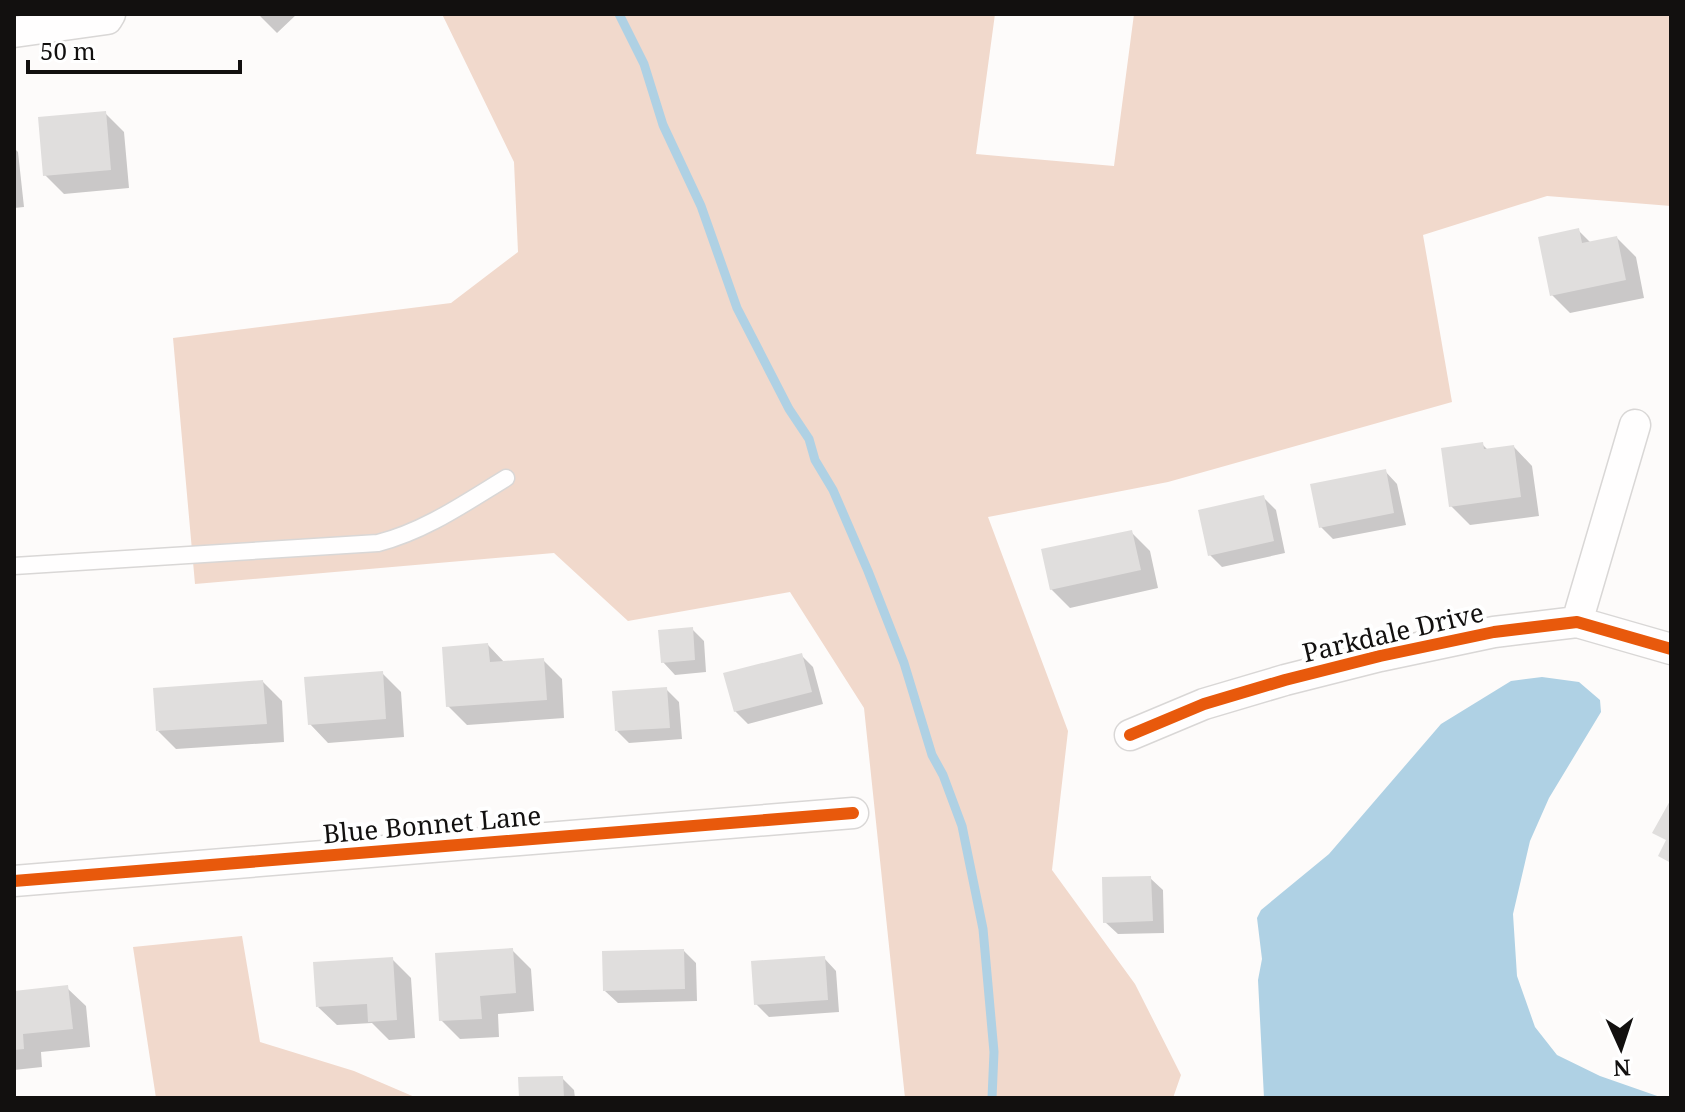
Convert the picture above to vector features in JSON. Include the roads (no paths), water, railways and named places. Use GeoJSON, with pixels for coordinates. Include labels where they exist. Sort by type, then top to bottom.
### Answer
{"type":"FeatureCollection","features":[{"type":"Feature","properties":{"kind":"street"},"geometry":{"type":"LineString","coordinates":[[14,32],[107,19],[110,14]]}},
{"type":"Feature","properties":{"kind":"street"},"geometry":{"type":"LineString","coordinates":[[1577,622],[1635,425]]}},
{"type":"Feature","properties":{"kind":"street","name":"Parkdale Drive"},"geometry":{"type":"LineString","coordinates":[[1130,735],[1204,704],[1285,680],[1494,632],[1577,622],[1671,649]]}},
{"type":"Feature","properties":{"kind":"street","name":"Blue Bonnet Lane"},"geometry":{"type":"LineString","coordinates":[[14,881],[853,813]]}},
{"type":"Feature","properties":{"kind":"lane"},"geometry":{"type":"LineString","coordinates":[[14,566],[378,543],[424,527],[506,478]]}},
{"type":"Feature","properties":{"kind":"water"},"geometry":{"type":"Polygon","coordinates":[[[1542,677],[1579,682],[1600,700],[1601,712],[1549,798],[1530,841],[1513,914],[1517,976],[1535,1027],[1557,1055],[1600,1076],[1663,1098],[1264,1098],[1258,980],[1262,959],[1257,918],[1261,910],[1329,854],[1441,724],[1511,681],[1542,677]]]}},
{"type":"Feature","properties":{"kind":"waterway"},"geometry":{"type":"LineString","coordinates":[[619,14],[644,64],[663,125],[701,206],[737,308],[789,409],[809,439],[815,460],[833,490],[868,571],[904,663],[932,755],[962,826],[983,929],[994,1052],[992,1098]]}}]}
